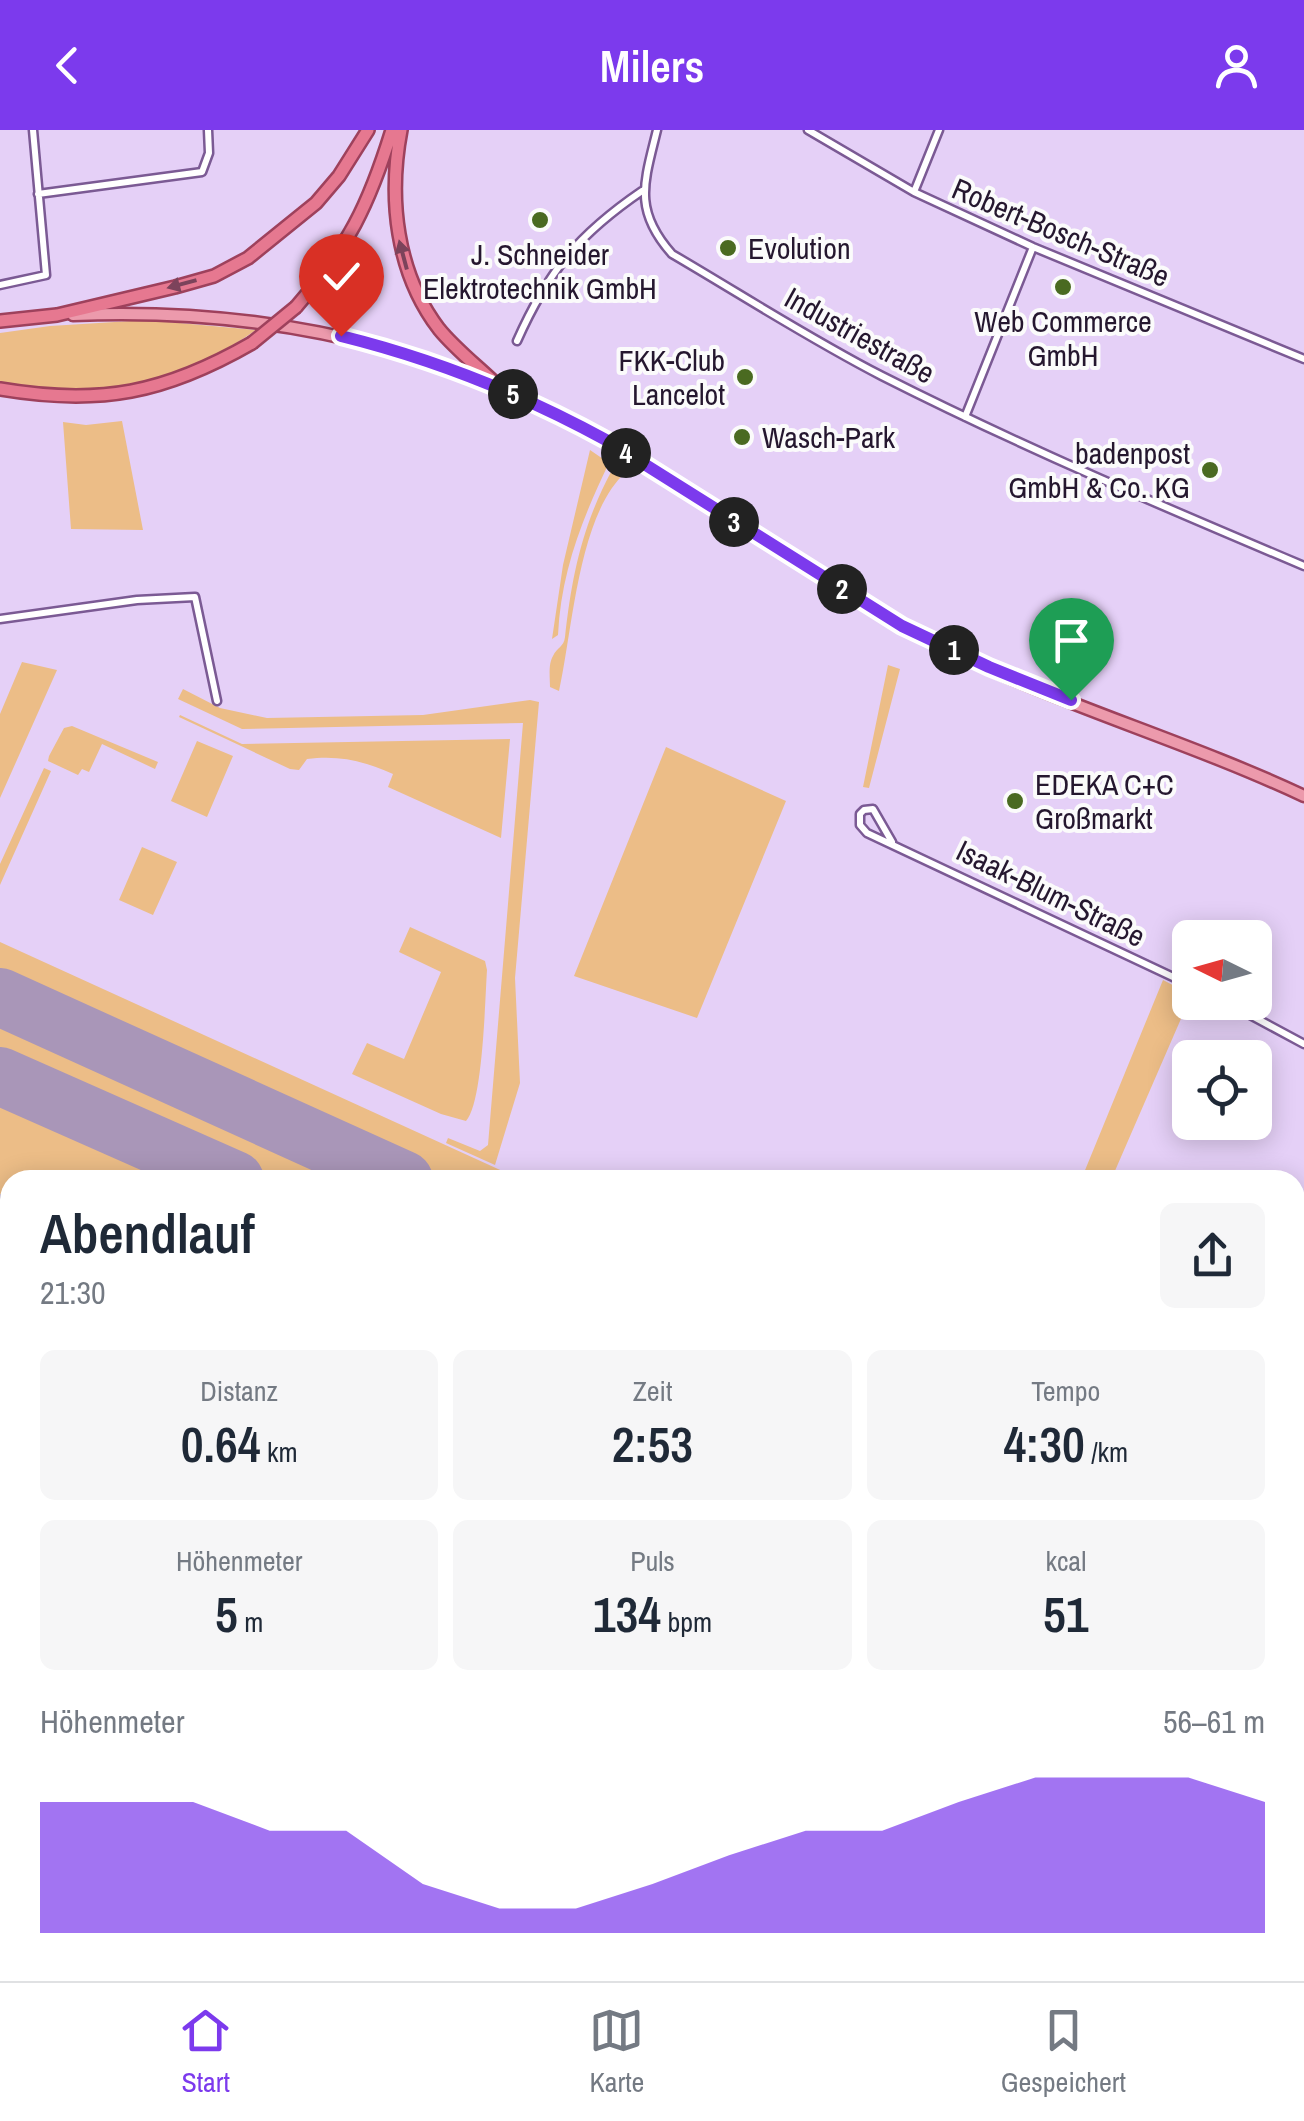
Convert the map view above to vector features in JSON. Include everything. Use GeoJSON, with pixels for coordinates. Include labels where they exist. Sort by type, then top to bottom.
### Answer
{"type":"FeatureCollection","features":[{"type":"Feature","properties":{"kind":"highway"},"geometry":{"type":"LineString","coordinates":[[0,324],[57,315],[201,280],[248,258],[316,203],[340,176],[368,130]]}},
{"type":"Feature","properties":{"kind":"highway"},"geometry":{"type":"LineString","coordinates":[[1,389],[70,397],[142,390],[204,371],[252,343],[296,306],[334,262],[360,218],[392,130]]}},
{"type":"Feature","properties":{"kind":"highway"},"geometry":{"type":"LineString","coordinates":[[401,130],[395,181],[399,237],[408,273],[440,330],[500,388]]}},
{"type":"Feature","properties":{"kind":"main road"},"geometry":{"type":"LineString","coordinates":[[57,315],[186,314],[282,324],[384,347],[500,388],[598,436],[902,626],[989,667],[1304,796]]}},
{"type":"Feature","properties":{"kind":"street"},"geometry":{"type":"LineString","coordinates":[[0,285],[46,275],[33,130]]}},
{"type":"Feature","properties":{"kind":"street"},"geometry":{"type":"LineString","coordinates":[[38,194],[202,172],[209,153],[208,130]]}},
{"type":"Feature","properties":{"kind":"street"},"geometry":{"type":"LineString","coordinates":[[517,341],[537,296],[563,260],[594,224],[642,191],[657,130]]}},
{"type":"Feature","properties":{"kind":"street","name":"Robert-Bosch-Straße"},"geometry":{"type":"LineString","coordinates":[[808,130],[914,192],[1033,247],[1304,358]]}},
{"type":"Feature","properties":{"kind":"street"},"geometry":{"type":"LineString","coordinates":[[914,192],[938,130]]}},
{"type":"Feature","properties":{"kind":"street","name":"Industriestraße"},"geometry":{"type":"LineString","coordinates":[[642,191],[655,235],[672,254],[864,366],[1093,476],[1304,566]]}},
{"type":"Feature","properties":{"kind":"street","name":"Industriestraße"},"geometry":{"type":"LineString","coordinates":[[964,417],[1033,247]]}},
{"type":"Feature","properties":{"kind":"street"},"geometry":{"type":"LineString","coordinates":[[0,619],[137,600],[196,597],[217,701]]}},
{"type":"Feature","properties":{"kind":"street","name":"Isaak-Blum-Straße"},"geometry":{"type":"LineString","coordinates":[[892,842],[873,809],[864,810],[860,825],[867,833],[1172,976]]}},
{"type":"Feature","properties":{"kind":"street"},"geometry":{"type":"LineString","coordinates":[[1259,1020],[1304,1044]]}},
{"type":"Feature","properties":{"kind":"shaded area"},"geometry":{"type":"Polygon","coordinates":[[[147,320],[256,330],[196,364],[134,384],[68,390],[0,382],[0,333],[147,320]]]}},
{"type":"Feature","properties":{"kind":"shaded area"},"geometry":{"type":"Polygon","coordinates":[[[122,421],[143,530],[71,529],[63,422],[86,425],[122,421]]]}},
{"type":"Feature","properties":{"kind":"shaded area"},"geometry":{"type":"Polygon","coordinates":[[[590,450],[609,463],[575,546],[563,589],[558,635],[552,639],[563,565],[590,450]]]}},
{"type":"Feature","properties":{"kind":"shaded area"},"geometry":{"type":"Polygon","coordinates":[[[612,470],[626,472],[610,491],[587,544],[559,691],[550,687],[550,663],[564,640],[580,551],[612,470]]]}},
{"type":"Feature","properties":{"kind":"shaded area"},"geometry":{"type":"Polygon","coordinates":[[[22,662],[57,670],[0,798],[0,714],[22,662]]]}},
{"type":"Feature","properties":{"kind":"shaded area"},"geometry":{"type":"Polygon","coordinates":[[[888,665],[900,669],[869,788],[863,787],[888,665]]]}},
{"type":"Feature","properties":{"kind":"shaded area"},"geometry":{"type":"Polygon","coordinates":[[[183,689],[220,708],[267,718],[423,715],[539,702],[515,978],[520,1083],[495,1165],[446,1143],[448,1138],[480,1151],[488,1145],[523,723],[242,729],[178,699],[183,689]]]}},
{"type":"Feature","properties":{"kind":"shaded area"},"geometry":{"type":"Polygon","coordinates":[[[180,715],[242,744],[510,739],[501,838],[388,787],[393,774],[382,769],[330,758],[307,759],[299,770],[290,769],[180,715]]]}},
{"type":"Feature","properties":{"kind":"shaded area"},"geometry":{"type":"Polygon","coordinates":[[[72,726],[158,762],[155,769],[102,744],[89,772],[82,769],[78,775],[48,761],[64,728],[72,726]]]}},
{"type":"Feature","properties":{"kind":"shaded area"},"geometry":{"type":"Polygon","coordinates":[[[197,741],[233,756],[207,817],[171,801],[197,741]]]}},
{"type":"Feature","properties":{"kind":"shaded area"},"geometry":{"type":"Polygon","coordinates":[[[666,747],[786,801],[697,1018],[574,976],[666,747]]]}},
{"type":"Feature","properties":{"kind":"shaded area"},"geometry":{"type":"Polygon","coordinates":[[[44,768],[51,771],[0,885],[0,864],[44,768]]]}},
{"type":"Feature","properties":{"kind":"shaded area"},"geometry":{"type":"Polygon","coordinates":[[[142,847],[177,862],[153,915],[119,900],[142,847]]]}},
{"type":"Feature","properties":{"kind":"shaded area"},"geometry":{"type":"Polygon","coordinates":[[[410,927],[485,961],[480,1073],[466,1121],[441,1114],[352,1074],[367,1043],[404,1059],[441,972],[399,952],[410,927]]]}},
{"type":"Feature","properties":{"kind":"shaded area"},"geometry":{"type":"Polygon","coordinates":[[[0,942],[500,1170],[241,1170],[0,1062],[0,942]]]}},
{"type":"Feature","properties":{"kind":"shaded area"},"geometry":{"type":"Polygon","coordinates":[[[1163,980],[1172,985],[1172,1020],[1180,1020],[1115,1170],[1085,1170],[1163,980]]]}},
{"type":"Feature","properties":{"kind":"shaded area"},"geometry":{"type":"Polygon","coordinates":[[[0,1091],[175,1170],[0,1170],[0,1091]]]}},
{"type":"Feature","properties":{"kind":"runway"},"geometry":{"type":"LineString","coordinates":[[0,997],[382,1170]]}},
{"type":"Feature","properties":{"kind":"runway"},"geometry":{"type":"LineString","coordinates":[[0,1076],[212,1170]]}},
{"type":"Feature","properties":{"kind":"place","name":"J. Schneider Elektrotechnik GmbH"},"geometry":{"type":"Point","coordinates":[540,220]}},
{"type":"Feature","properties":{"kind":"place","name":"Evolution"},"geometry":{"type":"Point","coordinates":[728,248]}},
{"type":"Feature","properties":{"kind":"place","name":"Web Commerce GmbH"},"geometry":{"type":"Point","coordinates":[1063,287]}},
{"type":"Feature","properties":{"kind":"place","name":"FKK-Club Lancelot"},"geometry":{"type":"Point","coordinates":[745,377]}},
{"type":"Feature","properties":{"kind":"place","name":"Wasch-Park"},"geometry":{"type":"Point","coordinates":[742,437]}},
{"type":"Feature","properties":{"kind":"place","name":"badenpost GmbH & Co. KG"},"geometry":{"type":"Point","coordinates":[1210,470]}},
{"type":"Feature","properties":{"kind":"place","name":"EDEKA C+C Großmarkt"},"geometry":{"type":"Point","coordinates":[1015,801]}},
{"type":"Feature","properties":{"kind":"route"},"geometry":{"type":"LineString","coordinates":[[341,336],[432,363],[558,414],[606,440],[902,626],[1071,700]]}}]}
